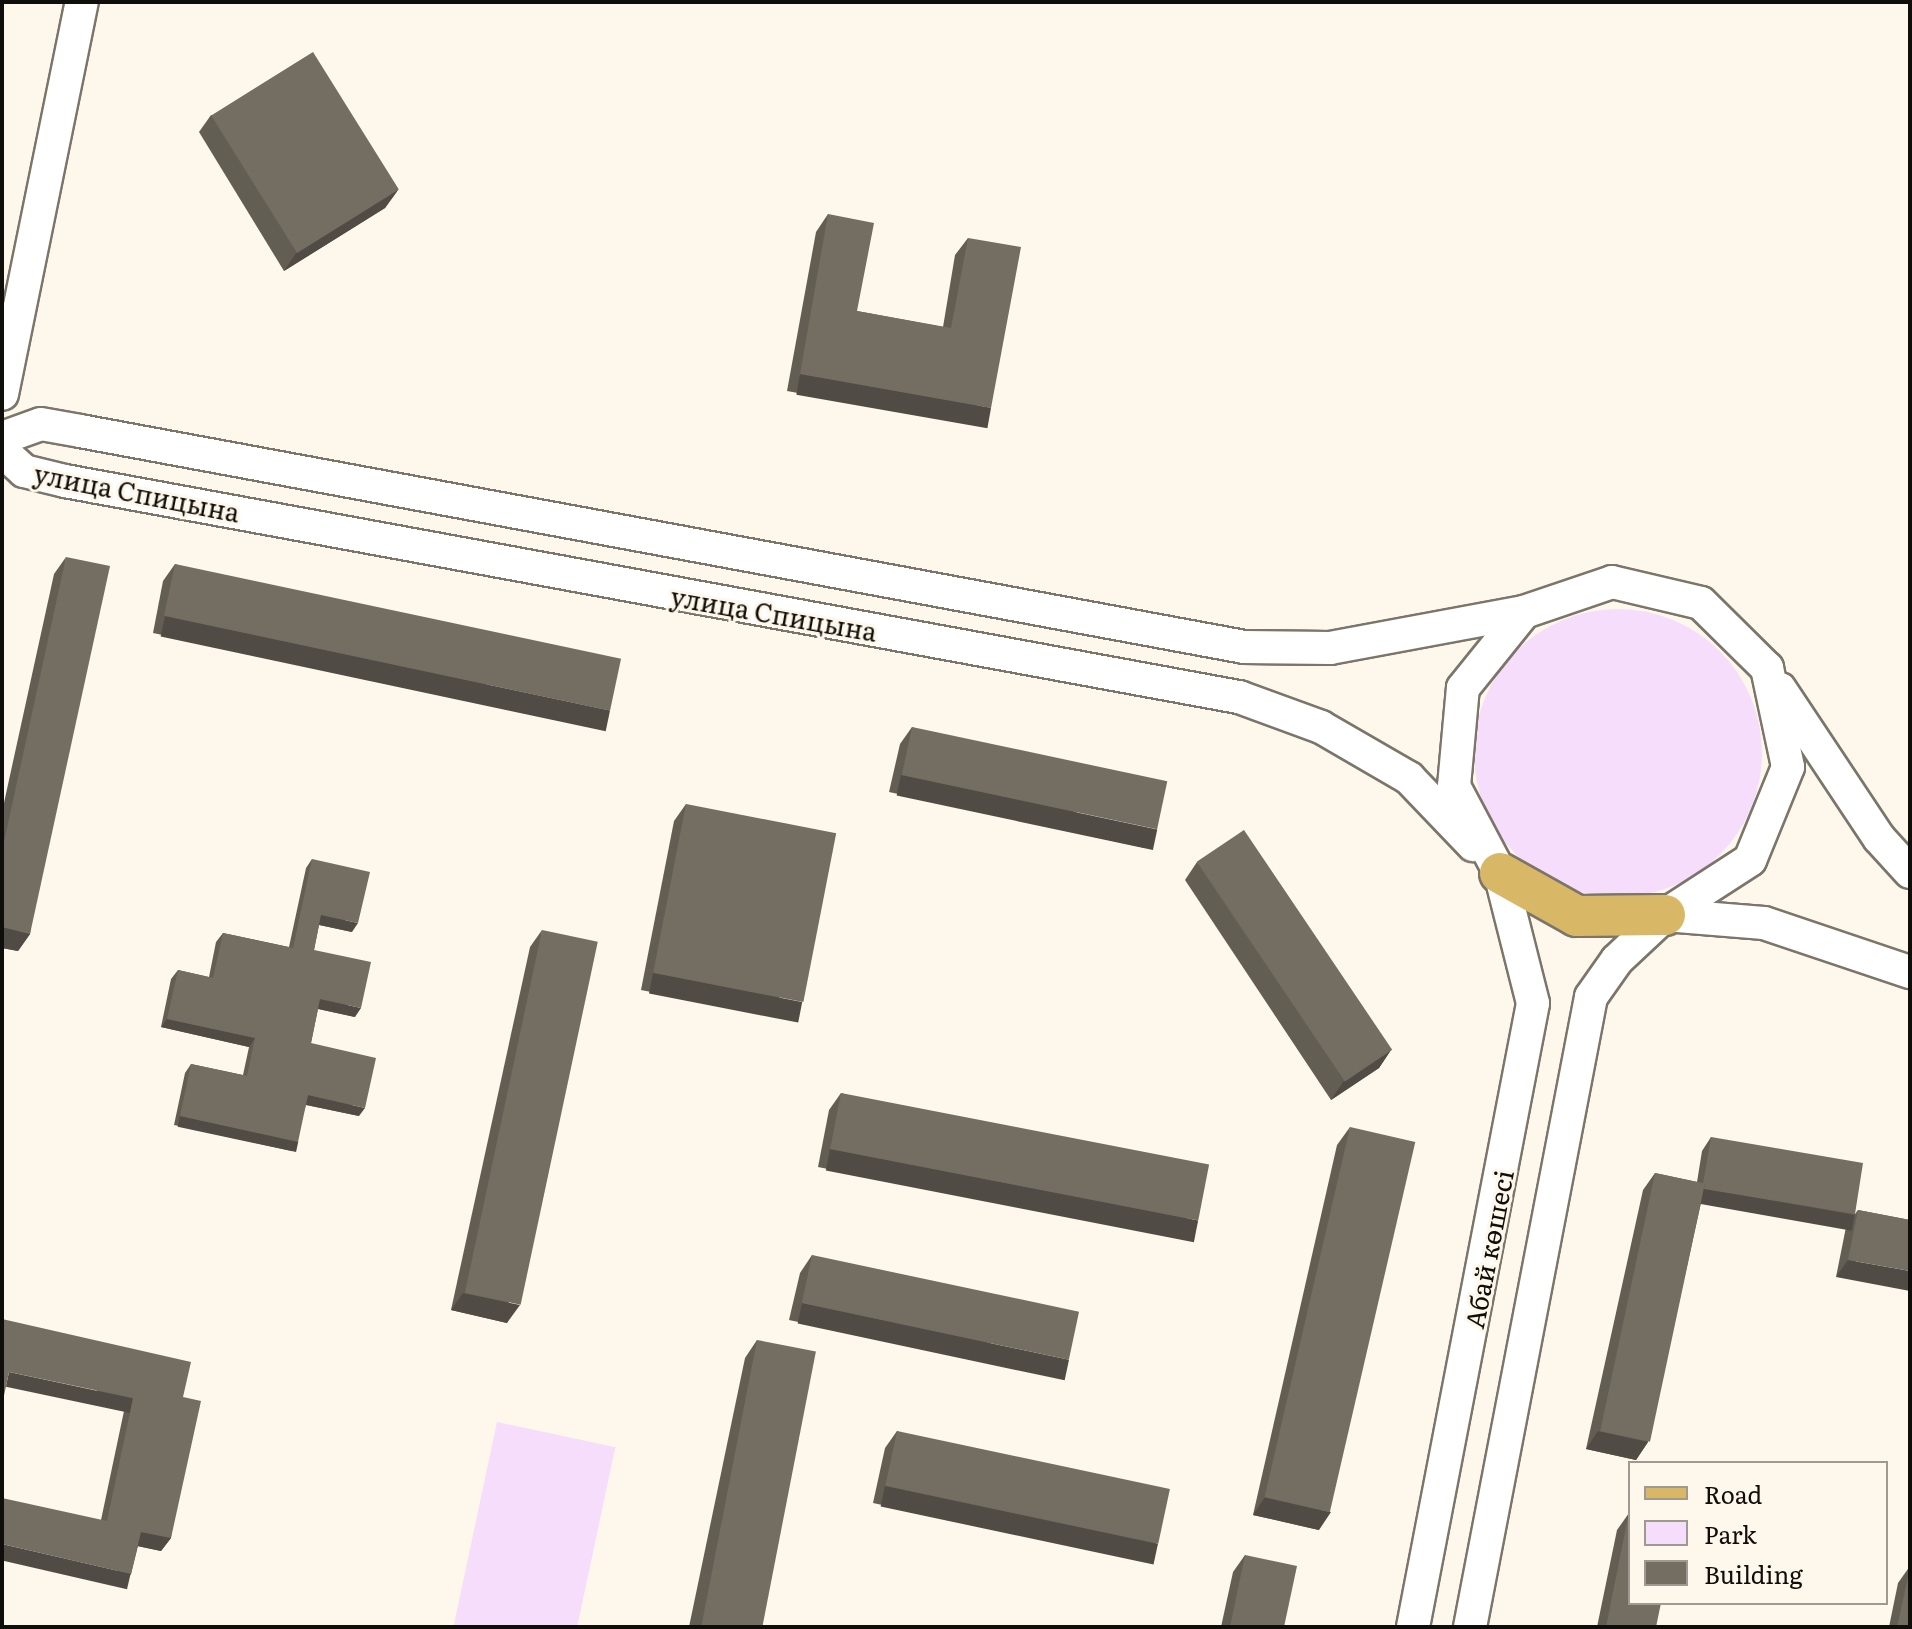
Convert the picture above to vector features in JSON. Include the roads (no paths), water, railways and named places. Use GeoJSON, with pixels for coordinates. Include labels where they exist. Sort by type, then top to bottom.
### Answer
{"type":"FeatureCollection","features":[{"type":"Feature","properties":{"kind":"main road"},"geometry":{"type":"LineString","coordinates":[[1500,873],[1577,916],[1665,915]]}},
{"type":"Feature","properties":{"kind":"street"},"geometry":{"type":"LineString","coordinates":[[2,394],[82,2]]}},
{"type":"Feature","properties":{"kind":"street","name":"улица Спицына"},"geometry":{"type":"LineString","coordinates":[[2,438],[41,424],[67,428],[1244,647],[1330,648],[1524,612],[1612,582],[1701,603],[1767,668]]}},
{"type":"Feature","properties":{"kind":"street","name":"улица Спицына"},"geometry":{"type":"LineString","coordinates":[[2,451],[24,471],[65,481],[1239,697],[1321,727],[1409,778],[1500,873]]}},
{"type":"Feature","properties":{"kind":"street","name":"Абай көшесі"},"geometry":{"type":"LineString","coordinates":[[1413,1627],[1533,1003],[1500,873],[1454,786],[1463,688],[1524,612]]}},
{"type":"Feature","properties":{"kind":"street"},"geometry":{"type":"LineString","coordinates":[[1767,668],[1863,815],[1910,872]]}},
{"type":"Feature","properties":{"kind":"street","name":"Абай көшесі"},"geometry":{"type":"LineString","coordinates":[[1470,1627],[1591,997],[1617,960],[1665,915],[1750,860],[1788,767],[1767,668]]}},
{"type":"Feature","properties":{"kind":"street"},"geometry":{"type":"LineString","coordinates":[[1665,915],[1764,923],[1910,972]]}}]}
